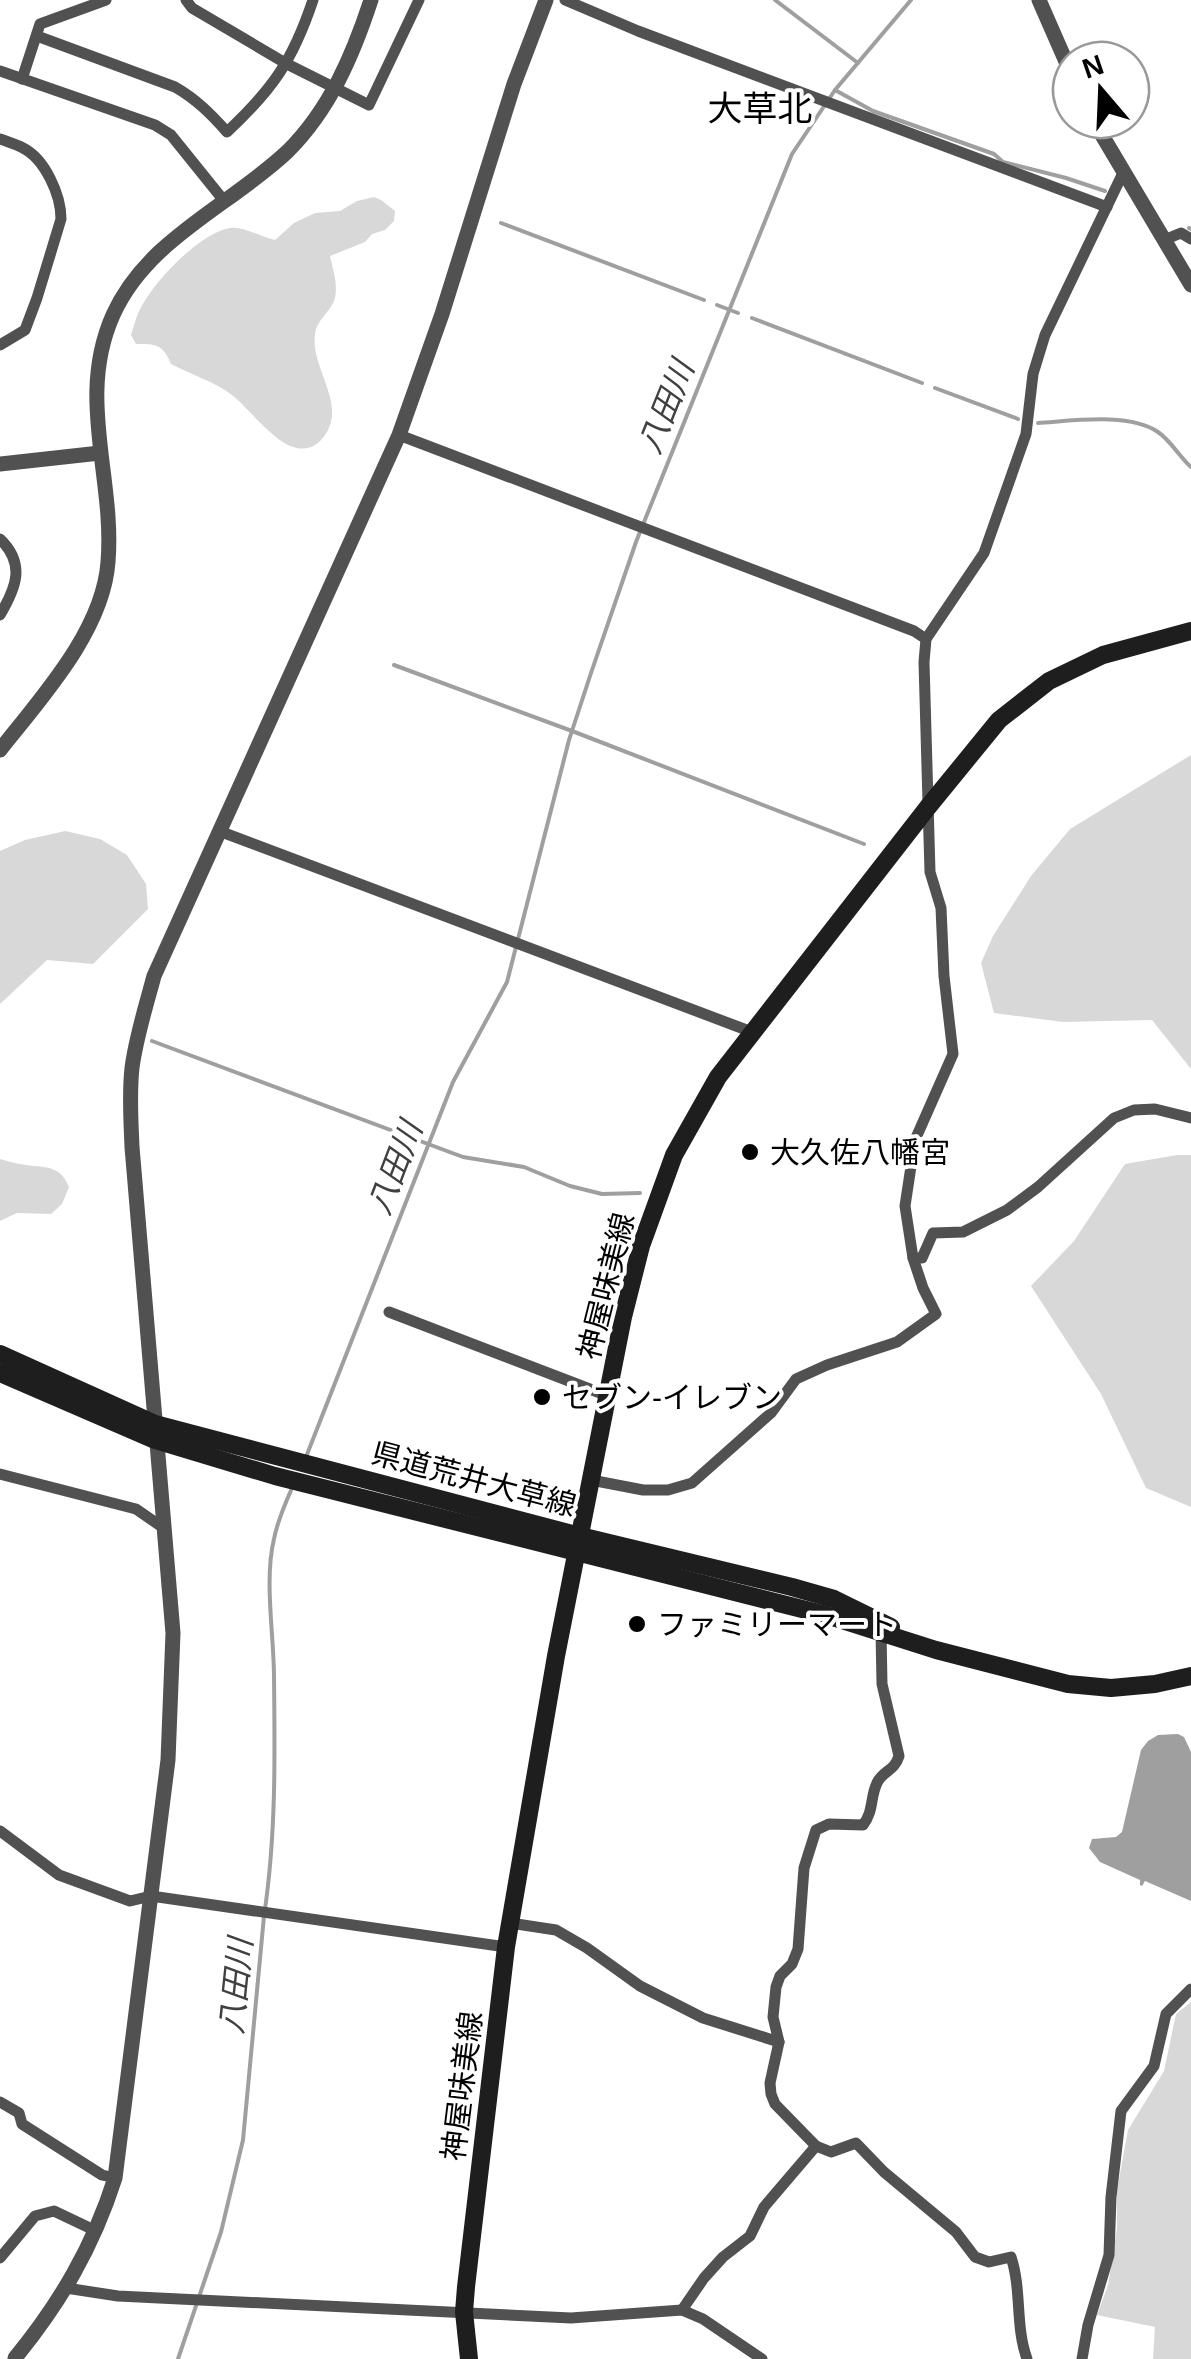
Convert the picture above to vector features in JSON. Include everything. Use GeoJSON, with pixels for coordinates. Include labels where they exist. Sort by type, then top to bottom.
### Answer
{"type":"FeatureCollection","features":[{"type":"Feature","properties":{"kind":"main road","name":"神屋味美線"},"geometry":{"type":"LineString","coordinates":[[469,2359],[464,2312],[506,1946],[578,1543],[623,1318],[641,1246],[667,1174],[708,1093],[752,1032],[999,720],[1049,681],[1103,655],[1191,632]]}},
{"type":"Feature","properties":{"kind":"main road","name":"県道荒井大草線"},"geometry":{"type":"LineString","coordinates":[[0,1354],[155,1432],[321,1466],[936,1650],[1068,1684],[1111,1688],[1191,1676]]}},
{"type":"Feature","properties":{"kind":"main road","name":"県道荒井大草線"},"geometry":{"type":"LineString","coordinates":[[0,1373],[276,1476],[834,1599],[936,1650]]}},
{"type":"Feature","properties":{"kind":"street"},"geometry":{"type":"LineString","coordinates":[[22,78],[40,24],[106,0]]}},
{"type":"Feature","properties":{"kind":"street"},"geometry":{"type":"LineString","coordinates":[[186,0],[192,8],[287,64],[369,104],[419,0]]}},
{"type":"Feature","properties":{"kind":"street"},"geometry":{"type":"LineString","coordinates":[[37,36],[175,87],[191,96],[227,132],[260,101],[287,64],[313,0]]}},
{"type":"Feature","properties":{"kind":"street"},"geometry":{"type":"LineString","coordinates":[[3,740],[78,647],[98,605],[108,566],[108,518],[100,453],[97,368],[113,315],[152,259],[288,150],[308,128],[336,88],[371,0]]}},
{"type":"Feature","properties":{"kind":"street"},"geometry":{"type":"LineString","coordinates":[[14,2359],[45,2322],[66,2288],[96,2230],[115,2178],[168,1760],[173,1633],[132,1147],[132,1067],[154,976],[399,435],[442,314],[514,84],[546,0]]}},
{"type":"Feature","properties":{"kind":"street"},"geometry":{"type":"LineString","coordinates":[[564,0],[1106,207]]}},
{"type":"Feature","properties":{"kind":"street"},"geometry":{"type":"LineString","coordinates":[[1039,0],[1056,40]]}},
{"type":"Feature","properties":{"kind":"street"},"geometry":{"type":"LineString","coordinates":[[0,71],[155,125],[171,135],[224,202]]}},
{"type":"Feature","properties":{"kind":"street"},"geometry":{"type":"LineString","coordinates":[[0,139],[25,148],[38,159],[61,206],[56,235],[25,330],[0,345]]}},
{"type":"Feature","properties":{"kind":"street"},"geometry":{"type":"LineString","coordinates":[[1103,140],[1191,284]]}},
{"type":"Feature","properties":{"kind":"street"},"geometry":{"type":"LineString","coordinates":[[591,1480],[644,1490],[668,1490],[692,1483],[771,1413],[796,1379],[897,1342],[936,1314],[922,1288],[913,1258],[905,1206],[915,1140],[952,1054],[941,908],[930,872],[926,639],[984,553],[1026,434],[1034,374],[1045,335],[1122,173]]}},
{"type":"Feature","properties":{"kind":"street"},"geometry":{"type":"LineString","coordinates":[[1164,240],[1181,234],[1191,238]]}},
{"type":"Feature","properties":{"kind":"street"},"geometry":{"type":"LineString","coordinates":[[399,435],[914,631],[926,639]]}},
{"type":"Feature","properties":{"kind":"street"},"geometry":{"type":"LineString","coordinates":[[0,464],[100,453]]}},
{"type":"Feature","properties":{"kind":"street"},"geometry":{"type":"LineString","coordinates":[[0,539],[10,549],[17,569],[12,595],[0,615]]}},
{"type":"Feature","properties":{"kind":"street"},"geometry":{"type":"LineString","coordinates":[[219,831],[752,1032]]}},
{"type":"Feature","properties":{"kind":"street"},"geometry":{"type":"LineString","coordinates":[[913,1258],[922,1258],[933,1233],[964,1232],[1007,1210],[1114,1118],[1134,1110],[1155,1109],[1191,1118]]}},
{"type":"Feature","properties":{"kind":"street"},"geometry":{"type":"LineString","coordinates":[[389,1312],[608,1396]]}},
{"type":"Feature","properties":{"kind":"street"},"geometry":{"type":"LineString","coordinates":[[0,1474],[136,1509],[165,1530]]}},
{"type":"Feature","properties":{"kind":"street"},"geometry":{"type":"LineString","coordinates":[[882,1632],[882,1684],[899,1756],[896,1767],[876,1785],[871,1815],[863,1825],[829,1824],[816,1830],[804,1868],[798,1949],[776,1987],[773,2017],[779,2042],[771,2094],[775,2104],[816,2146],[831,2152],[856,2143],[884,2172],[956,2232],[975,2257],[989,2262],[1011,2256],[1021,2340],[1028,2359]]}},
{"type":"Feature","properties":{"kind":"street"},"geometry":{"type":"LineString","coordinates":[[0,1831],[59,1875],[130,1901],[151,1896],[506,1946]]}},
{"type":"Feature","properties":{"kind":"street"},"geometry":{"type":"LineString","coordinates":[[510,1923],[556,1930],[640,1986],[703,2018],[779,2042]]}},
{"type":"Feature","properties":{"kind":"street"},"geometry":{"type":"LineString","coordinates":[[1082,2359],[1109,2255],[1112,2182],[1121,2111],[1154,2066],[1166,2014],[1191,1989]]}},
{"type":"Feature","properties":{"kind":"street"},"geometry":{"type":"LineString","coordinates":[[0,2102],[19,2113],[22,2124],[102,2174],[115,2178]]}},
{"type":"Feature","properties":{"kind":"street"},"geometry":{"type":"LineString","coordinates":[[682,2310],[723,2257],[750,2236],[764,2207],[816,2146]]}},
{"type":"Feature","properties":{"kind":"street"},"geometry":{"type":"LineString","coordinates":[[0,2258],[35,2216],[54,2211],[96,2230]]}},
{"type":"Feature","properties":{"kind":"street"},"geometry":{"type":"LineString","coordinates":[[66,2288],[118,2296],[571,2318],[682,2310],[703,2319],[747,2354],[762,2359]]}},
{"type":"Feature","properties":{"kind":"shaded area"},"geometry":{"type":"Polygon","coordinates":[[[374,197],[395,211],[394,221],[365,242],[330,256],[335,296],[318,325],[315,344],[332,416],[328,431],[318,443],[295,448],[272,434],[225,390],[171,364],[158,346],[136,344],[131,335],[146,299],[172,267],[207,238],[235,228],[275,240],[294,223],[315,213],[340,211],[374,197]]]}},
{"type":"Feature","properties":{"kind":"shaded area"},"geometry":{"type":"Polygon","coordinates":[[[1191,755],[1191,1069],[1152,1020],[1063,1022],[994,1013],[981,963],[993,936],[1031,876],[1070,829],[1191,755]]]}},
{"type":"Feature","properties":{"kind":"shaded area"},"geometry":{"type":"Polygon","coordinates":[[[65,831],[100,839],[127,855],[146,884],[148,909],[93,964],[47,960],[0,1004],[0,851],[25,840],[65,831]]]}},
{"type":"Feature","properties":{"kind":"shaded area"},"geometry":{"type":"Polygon","coordinates":[[[1191,1155],[1191,1507],[1146,1488],[1101,1394],[1031,1286],[1074,1241],[1125,1164],[1191,1155]]]}},
{"type":"Feature","properties":{"kind":"shaded area"},"geometry":{"type":"Polygon","coordinates":[[[0,1159],[57,1171],[69,1187],[62,1204],[51,1214],[17,1213],[0,1221],[0,1159]]]}},
{"type":"Feature","properties":{"kind":"shaded area"},"geometry":{"type":"Polygon","coordinates":[[[1158,1735],[1184,1737],[1191,1752],[1191,1901],[1145,1881],[1140,1885],[1140,1880],[1100,1862],[1089,1848],[1092,1839],[1116,1837],[1122,1832],[1141,1750],[1148,1741],[1158,1735]]]}},
{"type":"Feature","properties":{"kind":"shaded area"},"geometry":{"type":"Polygon","coordinates":[[[1191,2002],[1191,2359],[1153,2359],[1155,2327],[1097,2315],[1108,2285],[1117,2229],[1117,2190],[1128,2130],[1164,2071],[1176,2014],[1191,2002]]]}},
{"type":"Feature","properties":{"kind":"waterway"},"geometry":{"type":"LineString","coordinates":[[775,0],[858,63]]}},
{"type":"Feature","properties":{"kind":"waterway","name":"八田川"},"geometry":{"type":"LineString","coordinates":[[306,1457],[453,1082],[507,982],[569,740],[636,542],[792,154],[835,90],[911,0]]}},
{"type":"Feature","properties":{"kind":"waterway"},"geometry":{"type":"LineString","coordinates":[[835,90],[873,111],[994,154],[1003,162],[1105,191]]}},
{"type":"Feature","properties":{"kind":"waterway"},"geometry":{"type":"LineString","coordinates":[[501,223],[704,300]]}},
{"type":"Feature","properties":{"kind":"waterway","name":"八田川"},"geometry":{"type":"LineString","coordinates":[[717,305],[738,313]]}},
{"type":"Feature","properties":{"kind":"waterway"},"geometry":{"type":"LineString","coordinates":[[752,318],[922,383]]}},
{"type":"Feature","properties":{"kind":"waterway"},"geometry":{"type":"LineString","coordinates":[[935,388],[1018,419]]}},
{"type":"Feature","properties":{"kind":"waterway"},"geometry":{"type":"LineString","coordinates":[[1038,423],[1100,419],[1146,426],[1163,436],[1191,467]]}},
{"type":"Feature","properties":{"kind":"waterway"},"geometry":{"type":"LineString","coordinates":[[394,665],[864,844]]}},
{"type":"Feature","properties":{"kind":"waterway"},"geometry":{"type":"LineString","coordinates":[[152,1041],[463,1157],[524,1167],[602,1194],[640,1193]]}},
{"type":"Feature","properties":{"kind":"waterway","name":"八田川"},"geometry":{"type":"LineString","coordinates":[[178,2359],[221,2232],[243,2140],[273,1826],[271,1555],[292,1488]]}},
{"type":"Feature","properties":{"kind":"place","name":"大久佐八幡宮"},"geometry":{"type":"Point","coordinates":[750,1152]}},
{"type":"Feature","properties":{"kind":"place","name":"セブン-イレブン"},"geometry":{"type":"Point","coordinates":[542,1397]}},
{"type":"Feature","properties":{"kind":"place","name":"ファミリーマート"},"geometry":{"type":"Point","coordinates":[637,1624]}},
{"type":"Feature","properties":{"kind":"district","name":"大草北"},"geometry":{"type":"Point","coordinates":[760,108]}}]}
